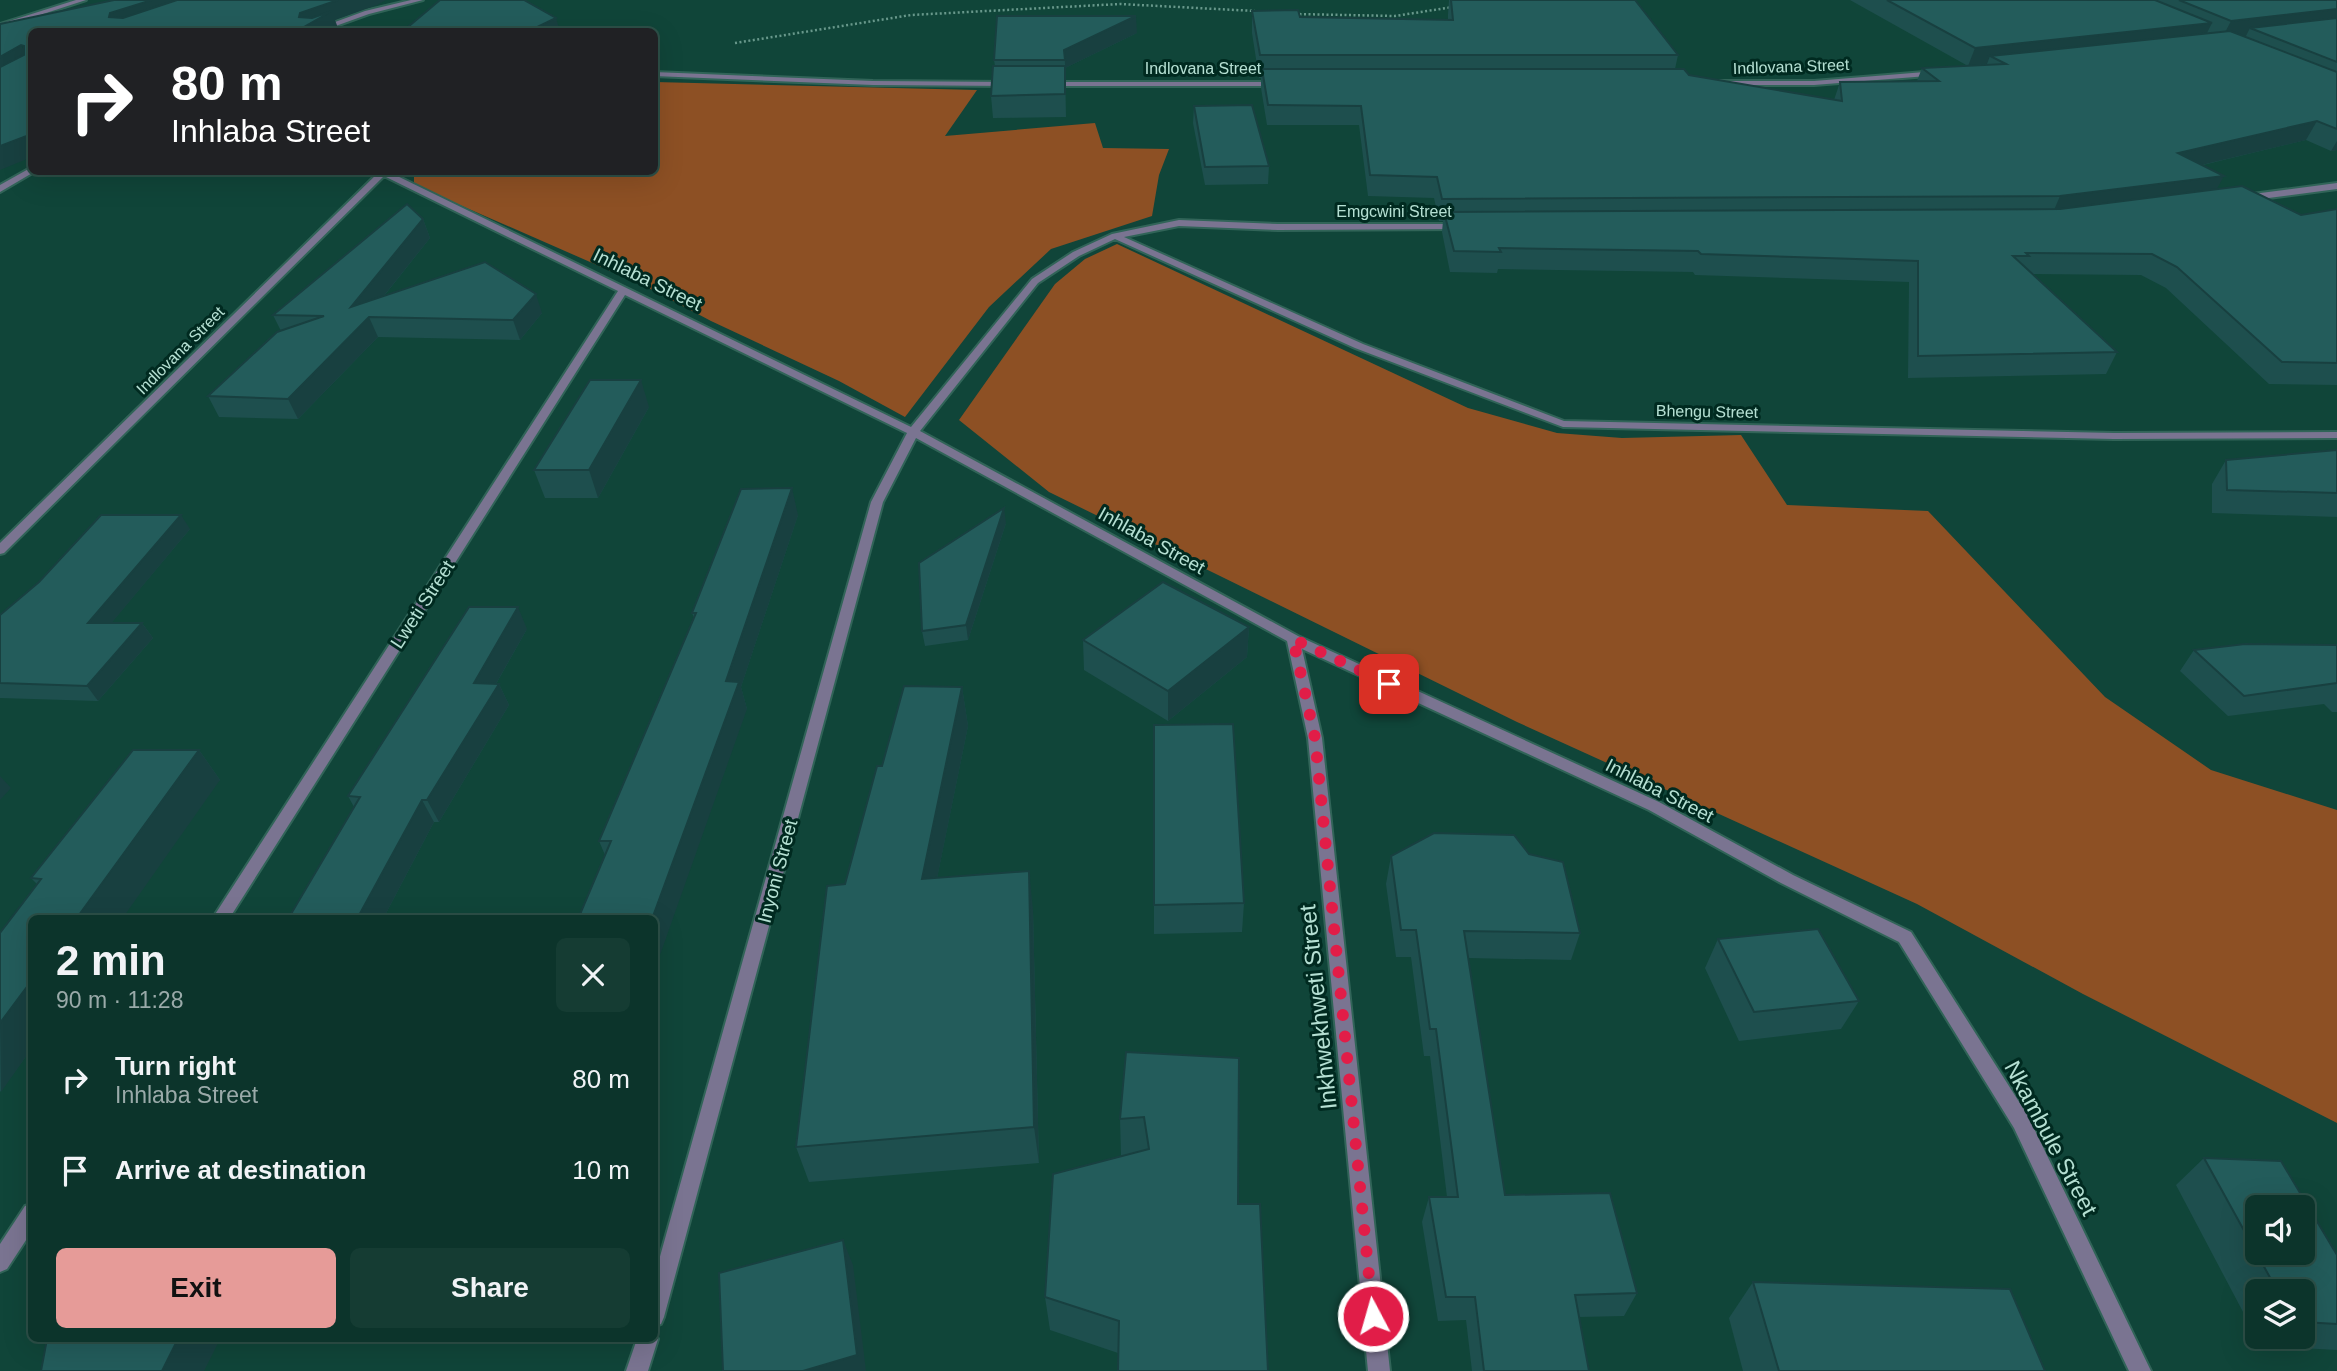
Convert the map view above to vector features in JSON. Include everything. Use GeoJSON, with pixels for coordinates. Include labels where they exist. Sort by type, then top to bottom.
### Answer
{"type":"FeatureCollection","features":[{"type":"Feature","properties":{"kind":"street"},"geometry":{"type":"LineString","coordinates":[[0,26],[83,0]]}},
{"type":"Feature","properties":{"kind":"street"},"geometry":{"type":"LineString","coordinates":[[321,28],[367,12],[421,0]]}},
{"type":"Feature","properties":{"kind":"street","name":"Indlovana Street"},"geometry":{"type":"LineString","coordinates":[[1703,83],[1814,83],[1949,72]]}},
{"type":"Feature","properties":{"kind":"street"},"geometry":{"type":"LineString","coordinates":[[658,74],[873,83],[1026,84]]}},
{"type":"Feature","properties":{"kind":"street","name":"Indlovana Street"},"geometry":{"type":"LineString","coordinates":[[1040,84],[1289,84]]}},
{"type":"Feature","properties":{"kind":"street"},"geometry":{"type":"LineString","coordinates":[[0,189],[28,172]]}},
{"type":"Feature","properties":{"kind":"street","name":"Indlovana Street"},"geometry":{"type":"LineString","coordinates":[[0,550],[380,175]]}},
{"type":"Feature","properties":{"kind":"street","name":"Inhlaba Street"},"geometry":{"type":"LineString","coordinates":[[389,175],[913,432],[1293,639],[1654,806],[1787,879],[1905,937]]}},
{"type":"Feature","properties":{"kind":"street"},"geometry":{"type":"LineString","coordinates":[[2228,200],[2337,186]]}},
{"type":"Feature","properties":{"kind":"street","name":"Emgcwini Street"},"geometry":{"type":"LineString","coordinates":[[913,432],[1035,281],[1076,254],[1115,236],[1179,223],[1278,227],[1471,226]]}},
{"type":"Feature","properties":{"kind":"street","name":"Bhengu Street"},"geometry":{"type":"LineString","coordinates":[[1115,236],[1359,345],[1563,424],[2100,436],[2337,435]]}},
{"type":"Feature","properties":{"kind":"street","name":"Lweti Street"},"geometry":{"type":"LineString","coordinates":[[223,915],[624,289]]}},
{"type":"Feature","properties":{"kind":"street","name":"Inyoni Street"},"geometry":{"type":"LineString","coordinates":[[658,1302],[877,502],[913,432]]}},
{"type":"Feature","properties":{"kind":"street","name":"Inkhwekhweti Street"},"geometry":{"type":"LineString","coordinates":[[1293,639],[1315,738],[1379,1371]]}},
{"type":"Feature","properties":{"kind":"street","name":"Nkambule Street"},"geometry":{"type":"LineString","coordinates":[[1905,937],[2021,1122],[2140,1371]]}},
{"type":"Feature","properties":{"kind":"street"},"geometry":{"type":"LineString","coordinates":[[0,1262],[28,1219]]}},
{"type":"Feature","properties":{"kind":"street"},"geometry":{"type":"LineString","coordinates":[[637,1371],[646,1342]]}},
{"type":"Feature","properties":{"kind":"path"},"geometry":{"type":"LineString","coordinates":[[727,44],[911,15],[1119,4],[1265,12]]}},
{"type":"Feature","properties":{"kind":"path"},"geometry":{"type":"LineString","coordinates":[[1292,13],[1382,17],[1428,14],[1462,5]]}},
{"type":"Feature","properties":{"kind":"shaded area"},"geometry":{"type":"Polygon","coordinates":[[[658,82],[977,90],[945,136],[1095,123],[1103,148],[1169,149],[1159,175],[1152,216],[1051,249],[989,307],[905,417],[839,381],[711,321],[645,286],[414,185],[414,175],[658,175],[658,82]]]}},
{"type":"Feature","properties":{"kind":"shaded area"},"geometry":{"type":"Polygon","coordinates":[[[1117,244],[1468,408],[1557,433],[1622,438],[1741,435],[1787,505],[1928,511],[2105,697],[2211,770],[2337,810],[2337,1123],[2083,994],[1917,904],[1517,722],[1049,492],[959,420],[1055,284],[1085,259],[1117,244]]]}},
{"type":"Feature","properties":{"kind":"building"},"geometry":{"type":"Polygon","coordinates":[[[114,0],[152,0],[110,13],[109,17],[123,18],[177,0],[338,0],[300,13],[299,17],[312,18],[332,11],[302,28],[28,28],[28,136],[0,146],[0,67],[24,55],[24,46],[21,45],[0,57],[0,24],[114,0]]]}},
{"type":"Feature","properties":{"kind":"building"},"geometry":{"type":"Polygon","coordinates":[[[440,0],[524,0],[556,18],[535,28],[407,28],[440,0]]]}},
{"type":"Feature","properties":{"kind":"building"},"geometry":{"type":"Polygon","coordinates":[[[1451,0],[1635,0],[1678,55],[1260,55],[1252,11],[1298,10],[1300,17],[1453,20],[1451,0]]]}},
{"type":"Feature","properties":{"kind":"building"},"geometry":{"type":"Polygon","coordinates":[[[1887,0],[2155,0],[2212,23],[1975,48],[1887,0]]]}},
{"type":"Feature","properties":{"kind":"building"},"geometry":{"type":"Polygon","coordinates":[[[2179,0],[2337,0],[2337,9],[2231,21],[2179,0]]]}},
{"type":"Feature","properties":{"kind":"building"},"geometry":{"type":"Polygon","coordinates":[[[997,16],[1136,16],[1064,50],[1065,60],[994,60],[997,16]]]}},
{"type":"Feature","properties":{"kind":"building"},"geometry":{"type":"Polygon","coordinates":[[[2337,18],[2337,62],[2250,28],[2337,18]]]}},
{"type":"Feature","properties":{"kind":"building"},"geometry":{"type":"Polygon","coordinates":[[[2230,31],[2337,72],[2337,129],[2317,121],[2178,153],[2224,176],[2060,196],[1442,199],[1437,177],[1370,175],[1361,106],[1268,105],[1262,69],[1684,69],[1689,75],[1842,101],[1840,82],[1939,81],[1922,68],[2006,64],[1990,56],[2230,31]]]}},
{"type":"Feature","properties":{"kind":"building"},"geometry":{"type":"Polygon","coordinates":[[[993,66],[1065,66],[1065,94],[991,96],[993,66]]]}},
{"type":"Feature","properties":{"kind":"building"},"geometry":{"type":"Polygon","coordinates":[[[1252,105],[1269,166],[1205,167],[1194,106],[1252,105]]]}},
{"type":"Feature","properties":{"kind":"building"},"geometry":{"type":"Polygon","coordinates":[[[2242,186],[2301,215],[2337,209],[2337,363],[2282,362],[2177,267],[2152,254],[2026,253],[2029,256],[2013,256],[2117,352],[1918,356],[1918,261],[1701,254],[1698,251],[1499,248],[1501,252],[1454,251],[1444,212],[2060,209],[2242,186]]]}},
{"type":"Feature","properties":{"kind":"building"},"geometry":{"type":"Polygon","coordinates":[[[407,204],[423,219],[351,307],[485,262],[536,294],[513,320],[369,317],[288,399],[208,396],[277,332],[324,316],[273,315],[407,204]]]}},
{"type":"Feature","properties":{"kind":"building"},"geometry":{"type":"Polygon","coordinates":[[[590,380],[641,380],[589,470],[534,470],[590,380]]]}},
{"type":"Feature","properties":{"kind":"building"},"geometry":{"type":"Polygon","coordinates":[[[2337,450],[2337,493],[2227,490],[2226,460],[2337,450]]]}},
{"type":"Feature","properties":{"kind":"building"},"geometry":{"type":"Polygon","coordinates":[[[792,488],[726,681],[739,682],[653,915],[580,915],[611,841],[599,841],[696,613],[692,613],[741,489],[792,488]]]}},
{"type":"Feature","properties":{"kind":"building"},"geometry":{"type":"Polygon","coordinates":[[[1004,508],[966,625],[922,631],[919,563],[1004,508]]]}},
{"type":"Feature","properties":{"kind":"building"},"geometry":{"type":"Polygon","coordinates":[[[101,515],[181,515],[88,623],[142,623],[87,686],[0,683],[0,615],[39,582],[101,515]]]}},
{"type":"Feature","properties":{"kind":"building"},"geometry":{"type":"Polygon","coordinates":[[[1163,582],[1249,627],[1168,691],[1083,640],[1163,582]]]}},
{"type":"Feature","properties":{"kind":"building"},"geometry":{"type":"Polygon","coordinates":[[[469,607],[518,607],[474,683],[499,684],[427,800],[422,800],[359,915],[290,915],[360,797],[348,796],[469,607]]]}},
{"type":"Feature","properties":{"kind":"building"},"geometry":{"type":"Polygon","coordinates":[[[2245,644],[2337,645],[2337,683],[2244,696],[2194,650],[2245,644]]]}},
{"type":"Feature","properties":{"kind":"building"},"geometry":{"type":"Polygon","coordinates":[[[904,686],[962,687],[922,879],[1029,871],[1034,1127],[796,1147],[827,886],[845,884],[877,766],[882,766],[904,686]]]}},
{"type":"Feature","properties":{"kind":"building"},"geometry":{"type":"Polygon","coordinates":[[[1233,724],[1244,903],[1154,905],[1154,725],[1233,724]]]}},
{"type":"Feature","properties":{"kind":"building"},"geometry":{"type":"Polygon","coordinates":[[[133,750],[199,750],[79,915],[28,915],[28,985],[0,1023],[0,933],[41,879],[31,878],[133,750]]]}},
{"type":"Feature","properties":{"kind":"building"},"geometry":{"type":"Polygon","coordinates":[[[1434,833],[1514,835],[1529,854],[1563,862],[1580,933],[1464,931],[1505,1195],[1610,1193],[1637,1293],[1575,1295],[1589,1371],[1484,1371],[1475,1297],[1446,1297],[1429,1197],[1458,1197],[1436,1029],[1430,1029],[1416,930],[1401,930],[1391,856],[1434,833]]]}},
{"type":"Feature","properties":{"kind":"building"},"geometry":{"type":"Polygon","coordinates":[[[1818,929],[1859,1001],[1754,1012],[1718,939],[1818,929]]]}},
{"type":"Feature","properties":{"kind":"building"},"geometry":{"type":"Polygon","coordinates":[[[1126,1052],[1239,1058],[1238,1204],[1260,1204],[1268,1371],[1118,1371],[1119,1321],[1045,1297],[1053,1174],[1149,1149],[1144,1117],[1120,1119],[1126,1052]]]}},
{"type":"Feature","properties":{"kind":"building"},"geometry":{"type":"Polygon","coordinates":[[[2204,1158],[2281,1161],[2301,1195],[2245,1195],[2245,1232],[2204,1158]]]}},
{"type":"Feature","properties":{"kind":"building"},"geometry":{"type":"Polygon","coordinates":[[[2315,1218],[2337,1255],[2337,1324],[2315,1323],[2315,1279],[2271,1279],[2263,1265],[2315,1265],[2315,1218]]]}},
{"type":"Feature","properties":{"kind":"building"},"geometry":{"type":"Polygon","coordinates":[[[843,1240],[857,1355],[803,1371],[723,1371],[719,1273],[843,1240]]]}},
{"type":"Feature","properties":{"kind":"building"},"geometry":{"type":"Polygon","coordinates":[[[1753,1282],[2010,1289],[2045,1371],[1779,1371],[1753,1282]]]}},
{"type":"Feature","properties":{"kind":"building"},"geometry":{"type":"Polygon","coordinates":[[[46,1342],[176,1342],[162,1371],[41,1371],[46,1342]]]}},
{"type":"Feature","properties":{"kind":"route"},"geometry":{"type":"LineString","coordinates":[[1373,1316],[1315,738],[1293,639],[1389,684]]}}]}
